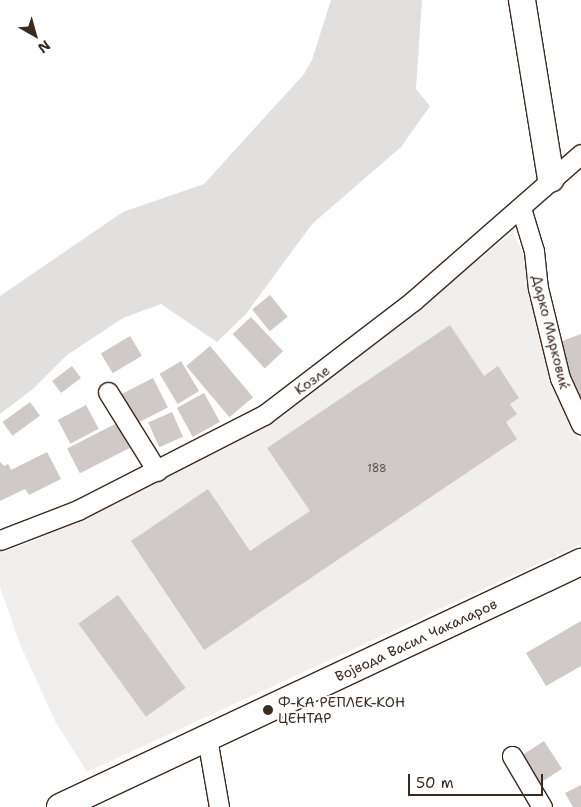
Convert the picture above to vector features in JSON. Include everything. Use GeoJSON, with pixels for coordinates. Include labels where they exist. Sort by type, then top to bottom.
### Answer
{"type":"FeatureCollection","features":[{"type":"Feature","properties":{"kind":"street"},"geometry":{"type":"LineString","coordinates":[[522,0],[551,179]]}},
{"type":"Feature","properties":{"kind":"street","name":"Козле"},"geometry":{"type":"LineString","coordinates":[[0,540],[78,510],[264,415],[318,376],[413,300],[581,154]]}},
{"type":"Feature","properties":{"kind":"street","name":"Дарко Марковиќ"},"geometry":{"type":"LineString","coordinates":[[521,208],[534,251],[538,288],[560,378],[581,424]]}},
{"type":"Feature","properties":{"kind":"street"},"geometry":{"type":"LineString","coordinates":[[108,392],[157,471]]}},
{"type":"Feature","properties":{"kind":"street","name":"Војвода Васил Чакаларов"},"geometry":{"type":"LineString","coordinates":[[60,807],[580,563]]}},
{"type":"Feature","properties":{"kind":"street"},"geometry":{"type":"LineString","coordinates":[[207,738],[219,807]]}},
{"type":"Feature","properties":{"kind":"street"},"geometry":{"type":"LineString","coordinates":[[512,756],[542,807]]}},
{"type":"Feature","properties":{"kind":"shaded area"},"geometry":{"type":"Polygon","coordinates":[[[331,0],[422,0],[416,89],[430,106],[401,147],[312,224],[246,314],[217,342],[161,304],[123,318],[67,355],[33,389],[0,414],[0,296],[123,212],[204,184],[304,74],[312,60],[331,0]]]}},
{"type":"Feature","properties":{"kind":"shaded area"},"geometry":{"type":"Polygon","coordinates":[[[513,232],[523,253],[546,360],[559,399],[581,443],[581,544],[87,772],[55,721],[20,644],[0,587],[0,553],[38,539],[263,425],[338,373],[513,232]]]}},
{"type":"Feature","properties":{"kind":"building"},"geometry":{"type":"Polygon","coordinates":[[[270,295],[288,317],[270,331],[252,309],[270,295]]]}},
{"type":"Feature","properties":{"kind":"building"},"geometry":{"type":"Polygon","coordinates":[[[251,317],[283,351],[265,368],[233,334],[251,317]]]}},
{"type":"Feature","properties":{"kind":"building"},"geometry":{"type":"Polygon","coordinates":[[[450,325],[484,376],[498,366],[519,398],[510,404],[517,414],[506,422],[517,439],[204,650],[131,541],[208,489],[250,551],[310,511],[267,448],[450,325]]]}},
{"type":"Feature","properties":{"kind":"building"},"geometry":{"type":"Polygon","coordinates":[[[581,334],[581,399],[575,401],[554,344],[581,334]]]}},
{"type":"Feature","properties":{"kind":"building"},"geometry":{"type":"Polygon","coordinates":[[[130,336],[142,356],[113,373],[101,354],[130,336]]]}},
{"type":"Feature","properties":{"kind":"building"},"geometry":{"type":"Polygon","coordinates":[[[210,346],[253,397],[229,417],[186,366],[210,346]]]}},
{"type":"Feature","properties":{"kind":"building"},"geometry":{"type":"Polygon","coordinates":[[[181,361],[199,391],[178,404],[160,374],[181,361]]]}},
{"type":"Feature","properties":{"kind":"building"},"geometry":{"type":"Polygon","coordinates":[[[72,366],[81,378],[61,393],[52,381],[72,366]]]}},
{"type":"Feature","properties":{"kind":"building"},"geometry":{"type":"Polygon","coordinates":[[[153,378],[168,407],[135,424],[120,395],[153,378]]]}},
{"type":"Feature","properties":{"kind":"building"},"geometry":{"type":"Polygon","coordinates":[[[204,393],[220,422],[193,437],[177,408],[204,393]]]}},
{"type":"Feature","properties":{"kind":"building"},"geometry":{"type":"Polygon","coordinates":[[[30,402],[40,416],[12,436],[2,422],[30,402]]]}},
{"type":"Feature","properties":{"kind":"building"},"geometry":{"type":"Polygon","coordinates":[[[86,405],[99,429],[70,444],[58,420],[86,405]]]}},
{"type":"Feature","properties":{"kind":"building"},"geometry":{"type":"Polygon","coordinates":[[[172,412],[183,437],[159,447],[148,423],[172,412]]]}},
{"type":"Feature","properties":{"kind":"building"},"geometry":{"type":"Polygon","coordinates":[[[117,423],[130,448],[80,473],[67,448],[117,423]]]}},
{"type":"Feature","properties":{"kind":"building"},"geometry":{"type":"Polygon","coordinates":[[[47,452],[61,479],[29,495],[25,489],[0,501],[0,462],[4,466],[8,464],[11,470],[47,452]]]}},
{"type":"Feature","properties":{"kind":"building"},"geometry":{"type":"Polygon","coordinates":[[[118,595],[186,688],[146,717],[78,624],[118,595]]]}},
{"type":"Feature","properties":{"kind":"building"},"geometry":{"type":"Polygon","coordinates":[[[581,621],[581,666],[546,686],[526,653],[581,621]]]}},
{"type":"Feature","properties":{"kind":"building"},"geometry":{"type":"Polygon","coordinates":[[[544,741],[562,769],[537,785],[519,757],[544,741]]]}},
{"type":"Feature","properties":{"kind":"building"},"geometry":{"type":"Polygon","coordinates":[[[581,785],[581,807],[573,807],[565,793],[581,785]]]}},
{"type":"Feature","properties":{"kind":"place","name":"Ф-КА РЕПЛЕК-КОН ЦЕНТАР"},"geometry":{"type":"Point","coordinates":[268,710]}}]}
